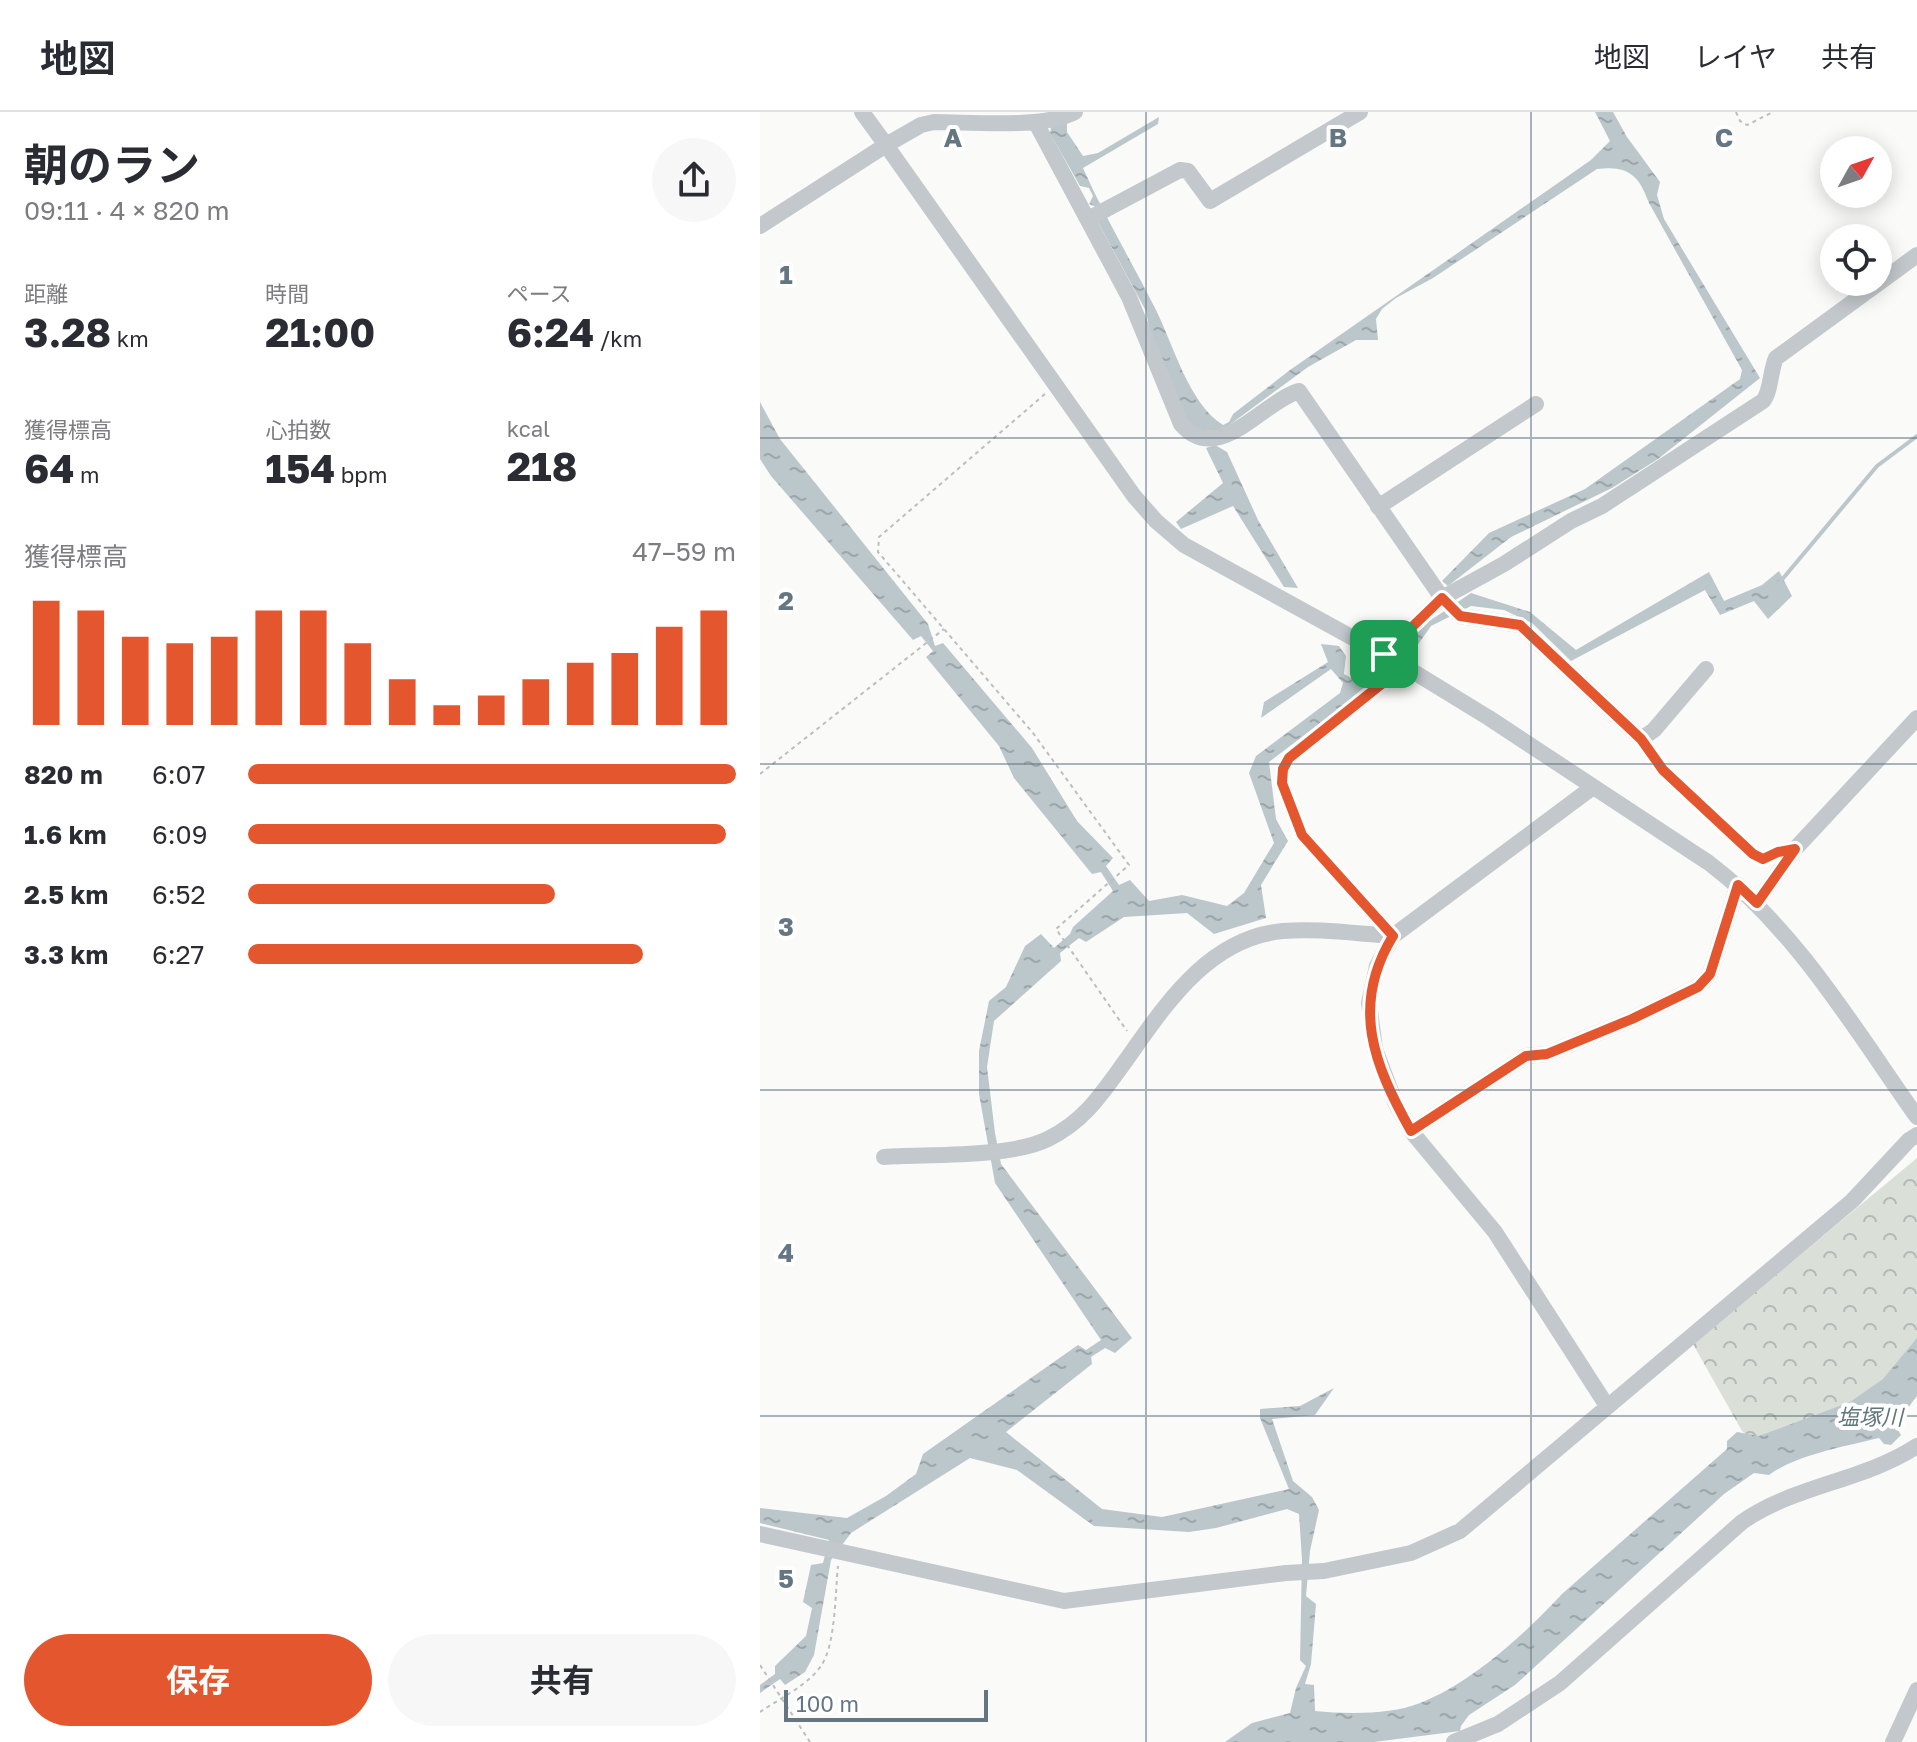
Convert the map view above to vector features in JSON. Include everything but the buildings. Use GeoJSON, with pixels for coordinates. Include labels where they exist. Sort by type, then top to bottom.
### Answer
{"type":"FeatureCollection","features":[{"type":"Feature","properties":{"kind":"street"},"geometry":{"type":"LineString","coordinates":[[862,112],[1134,496],[1156,521],[1184,545],[1384,654],[1489,718],[1738,885],[1795,947],[1917,1117]]}},
{"type":"Feature","properties":{"kind":"street"},"geometry":{"type":"LineString","coordinates":[[760,226],[921,125],[1005,117],[1036,123],[1075,112]]}},
{"type":"Feature","properties":{"kind":"street"},"geometry":{"type":"LineString","coordinates":[[1088,219],[1180,170],[1188,171],[1210,201],[1360,112]]}},
{"type":"Feature","properties":{"kind":"street"},"geometry":{"type":"LineString","coordinates":[[1036,123],[1129,297],[1181,424],[1192,436],[1206,439],[1232,434],[1284,396],[1299,391],[1442,598],[1460,616],[1520,625],[1641,739],[1654,730],[1706,669]]}},
{"type":"Feature","properties":{"kind":"street"},"geometry":{"type":"LineString","coordinates":[[1384,654],[1442,598],[1614,499],[1763,401],[1768,395],[1769,373],[1776,358],[1917,255]]}},
{"type":"Feature","properties":{"kind":"street"},"geometry":{"type":"LineString","coordinates":[[1378,507],[1536,404]]}},
{"type":"Feature","properties":{"kind":"street"},"geometry":{"type":"LineString","coordinates":[[1757,903],[1795,849],[1917,718]]}},
{"type":"Feature","properties":{"kind":"street"},"geometry":{"type":"LineString","coordinates":[[1593,787],[1393,936],[1377,966],[1369,1003],[1370,1024],[1383,1073],[1411,1131],[1495,1232],[1607,1406]]}},
{"type":"Feature","properties":{"kind":"street"},"geometry":{"type":"LineString","coordinates":[[1411,1131],[1526,1056],[1547,1054],[1632,1019],[1698,987],[1710,974],[1738,885]]}},
{"type":"Feature","properties":{"kind":"street"},"geometry":{"type":"LineString","coordinates":[[884,1157],[990,1151],[1036,1144],[1050,1138],[1092,1109],[1184,983],[1242,942],[1287,931],[1393,936]]}},
{"type":"Feature","properties":{"kind":"street"},"geometry":{"type":"LineString","coordinates":[[760,1534],[1064,1601],[1324,1571],[1411,1553],[1460,1531],[1852,1201],[1917,1135]]}},
{"type":"Feature","properties":{"kind":"street"},"geometry":{"type":"LineString","coordinates":[[1454,1742],[1498,1724],[1560,1683],[1742,1522],[1762,1508],[1892,1460],[1917,1446]]}},
{"type":"Feature","properties":{"kind":"street"},"geometry":{"type":"LineString","coordinates":[[1893,1742],[1917,1692]]}},
{"type":"Feature","properties":{"kind":"path"},"geometry":{"type":"LineString","coordinates":[[1736,112],[1740,121],[1747,125],[1773,112]]}},
{"type":"Feature","properties":{"kind":"path"},"geometry":{"type":"LineString","coordinates":[[1055,386],[879,537],[878,552],[1033,733],[1129,865],[1056,929],[1136,1046]]}},
{"type":"Feature","properties":{"kind":"path"},"geometry":{"type":"LineString","coordinates":[[760,774],[944,629]]}},
{"type":"Feature","properties":{"kind":"path"},"geometry":{"type":"LineString","coordinates":[[1393,936],[1302,835],[1282,783],[1283,769],[1289,758],[1404,666]]}},
{"type":"Feature","properties":{"kind":"path"},"geometry":{"type":"LineString","coordinates":[[1641,739],[1663,770],[1753,854],[1763,859],[1795,849]]}},
{"type":"Feature","properties":{"kind":"path"},"geometry":{"type":"LineString","coordinates":[[760,1712],[813,1675],[826,1656],[840,1550]]}},
{"type":"Feature","properties":{"kind":"path"},"geometry":{"type":"LineString","coordinates":[[760,1665],[810,1742]]}},
{"type":"Feature","properties":{"kind":"green space"},"geometry":{"type":"Polygon","coordinates":[[[1917,1158],[1917,1350],[1880,1400],[1754,1440],[1742,1431],[1693,1344],[1917,1158]]]}},
{"type":"Feature","properties":{"kind":"water"},"geometry":{"type":"Polygon","coordinates":[[[1054,112],[1067,112],[1067,132],[1083,156],[1098,153],[1159,117],[1158,124],[1083,168],[1156,310],[1191,388],[1211,415],[1223,425],[1290,370],[1591,160],[1610,141],[1595,112],[1613,112],[1660,182],[1657,195],[1664,219],[1760,378],[1658,459],[1612,488],[1511,537],[1448,586],[1442,581],[1489,533],[1585,489],[1740,379],[1742,370],[1641,185],[1624,171],[1597,169],[1433,278],[1396,298],[1382,309],[1376,319],[1378,340],[1356,340],[1308,367],[1228,426],[1215,431],[1195,430],[1187,420],[1151,338],[1146,311],[1098,222],[1096,207],[1089,204],[1093,196],[1089,188],[1080,186],[1050,133],[1054,112]]]}},
{"type":"Feature","properties":{"kind":"water","name":"塩塚川"},"geometry":{"type":"Polygon","coordinates":[[[760,402],[780,439],[928,624],[935,646],[943,643],[1032,748],[1077,821],[1113,858],[1106,866],[1119,885],[1130,880],[1149,901],[1182,895],[1227,906],[1244,893],[1274,843],[1249,773],[1256,756],[1340,693],[1343,683],[1331,669],[1261,718],[1264,702],[1328,662],[1321,644],[1339,646],[1346,656],[1344,674],[1360,683],[1373,677],[1425,624],[1471,593],[1530,612],[1576,650],[1709,572],[1724,601],[1762,585],[1779,571],[1792,596],[1768,619],[1754,601],[1720,615],[1705,590],[1571,661],[1532,623],[1504,610],[1471,606],[1431,626],[1412,653],[1269,762],[1276,819],[1288,841],[1261,885],[1266,918],[1214,934],[1187,913],[1124,917],[1086,942],[1079,938],[1060,953],[1061,961],[994,1021],[987,1067],[1001,1164],[1132,1338],[1115,1353],[1105,1348],[1091,1357],[1092,1364],[1006,1432],[1102,1509],[1162,1517],[1289,1489],[1260,1418],[1260,1409],[1300,1406],[1334,1388],[1315,1415],[1272,1419],[1293,1481],[1312,1497],[1319,1510],[1310,1551],[1306,1596],[1316,1604],[1311,1664],[1305,1684],[1314,1685],[1315,1711],[1354,1713],[1382,1712],[1420,1703],[1478,1670],[1727,1449],[1727,1441],[1737,1432],[1759,1436],[1850,1402],[1883,1379],[1917,1338],[1917,1396],[1895,1425],[1901,1435],[1891,1445],[1884,1444],[1879,1438],[1807,1457],[1769,1475],[1754,1473],[1724,1494],[1515,1685],[1469,1715],[1460,1731],[1374,1742],[1225,1742],[1252,1723],[1290,1713],[1306,1666],[1300,1660],[1302,1559],[1299,1514],[1287,1509],[1189,1532],[1094,1526],[1017,1470],[970,1458],[851,1533],[831,1560],[814,1655],[805,1672],[785,1685],[780,1679],[760,1693],[760,1685],[775,1674],[775,1666],[806,1636],[812,1608],[803,1602],[811,1565],[823,1563],[829,1540],[760,1523],[760,1508],[847,1518],[886,1496],[916,1474],[923,1454],[1078,1345],[1086,1350],[1101,1340],[995,1183],[979,1094],[979,1051],[989,1001],[1006,987],[1025,946],[1041,934],[1054,948],[1113,891],[1101,872],[1092,874],[1014,778],[999,746],[926,657],[933,651],[921,636],[913,640],[771,476],[760,459],[760,402]]]}},
{"type":"Feature","properties":{"kind":"water"},"geometry":{"type":"Polygon","coordinates":[[[1215,445],[1227,452],[1258,520],[1298,588],[1284,587],[1233,506],[1181,529],[1176,522],[1223,483],[1206,448],[1215,445]]]}},
{"type":"Feature","properties":{"kind":"waterway"},"geometry":{"type":"LineString","coordinates":[[1780,582],[1877,466],[1917,436]]}},
{"type":"Feature","properties":{"kind":"route"},"geometry":{"type":"LineString","coordinates":[[1442,598],[1460,616],[1520,625],[1641,739],[1663,770],[1753,854],[1763,859],[1795,849],[1757,903],[1738,885],[1710,974],[1698,987],[1632,1019],[1547,1054],[1526,1056],[1411,1131],[1383,1073],[1370,1024],[1372,983],[1393,936],[1302,835],[1282,783],[1283,769],[1289,758],[1404,666],[1384,654],[1442,598]]}}]}
